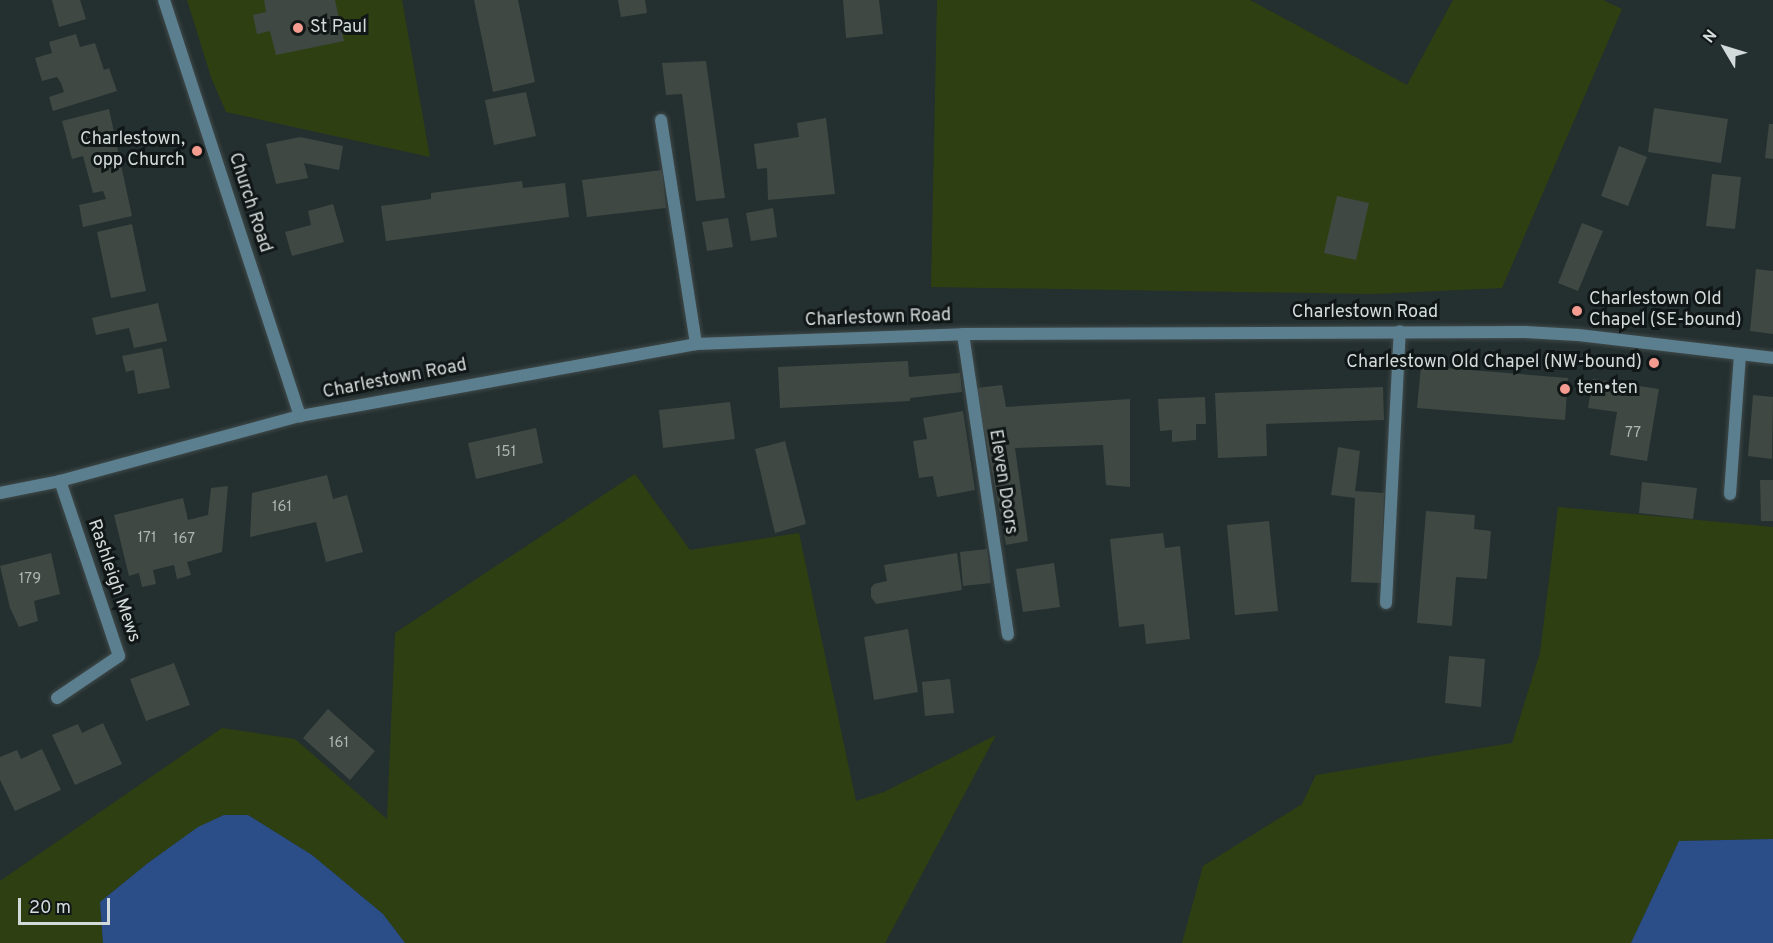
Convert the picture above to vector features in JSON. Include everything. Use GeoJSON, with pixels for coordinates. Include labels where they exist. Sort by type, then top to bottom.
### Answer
{"type":"FeatureCollection","features":[{"type":"Feature","properties":{"kind":"street","name":"Church Road"},"geometry":{"type":"LineString","coordinates":[[164,0],[300,416]]}},
{"type":"Feature","properties":{"kind":"street"},"geometry":{"type":"LineString","coordinates":[[661,120],[696,344]]}},
{"type":"Feature","properties":{"kind":"street"},"geometry":{"type":"LineString","coordinates":[[1386,603],[1400,331]]}},
{"type":"Feature","properties":{"kind":"street","name":"Charlestown Road"},"geometry":{"type":"LineString","coordinates":[[0,493],[60,481],[300,416],[696,344],[963,334],[1553,332],[1773,358]]}},
{"type":"Feature","properties":{"kind":"street","name":"Eleven Doors"},"geometry":{"type":"LineString","coordinates":[[963,334],[1008,635]]}},
{"type":"Feature","properties":{"kind":"street"},"geometry":{"type":"LineString","coordinates":[[1730,494],[1740,354]]}},
{"type":"Feature","properties":{"kind":"street","name":"Rashleigh Mews"},"geometry":{"type":"LineString","coordinates":[[57,698],[119,656],[60,481]]}},
{"type":"Feature","properties":{"kind":"green space"},"geometry":{"type":"Polygon","coordinates":[[[187,0],[402,0],[430,157],[226,112],[211,77],[187,0]]]}},
{"type":"Feature","properties":{"kind":"green space"},"geometry":{"type":"Polygon","coordinates":[[[937,0],[1250,0],[1407,85],[1453,0],[1603,0],[1622,9],[1502,288],[1373,294],[931,287],[937,0]]]}},
{"type":"Feature","properties":{"kind":"green space"},"geometry":{"type":"Polygon","coordinates":[[[635,474],[690,550],[799,533],[856,801],[884,792],[996,735],[885,943],[405,943],[383,914],[312,855],[248,815],[224,815],[199,827],[148,863],[100,902],[103,943],[0,943],[0,881],[222,728],[295,739],[387,819],[395,633],[635,474]]]}},
{"type":"Feature","properties":{"kind":"green space"},"geometry":{"type":"Polygon","coordinates":[[[1558,507],[1773,527],[1773,839],[1679,841],[1631,943],[1182,943],[1203,866],[1302,804],[1316,775],[1512,743],[1540,653],[1558,507]]]}},
{"type":"Feature","properties":{"kind":"water"},"geometry":{"type":"Polygon","coordinates":[[[224,815],[248,815],[312,855],[383,914],[405,943],[103,943],[100,902],[198,827],[224,815]]]}},
{"type":"Feature","properties":{"kind":"water"},"geometry":{"type":"Polygon","coordinates":[[[1773,839],[1773,943],[1631,943],[1679,841],[1773,839]]]}},
{"type":"Feature","properties":{"kind":"building"},"geometry":{"type":"Polygon","coordinates":[[[52,0],[80,0],[86,19],[59,27],[52,0]]]}},
{"type":"Feature","properties":{"kind":"building","name":"St Paul"},"geometry":{"type":"Polygon","coordinates":[[[264,0],[335,0],[344,41],[276,55],[270,31],[257,34],[253,15],[266,12],[264,0]]]}},
{"type":"Feature","properties":{"kind":"building"},"geometry":{"type":"Polygon","coordinates":[[[474,0],[518,0],[535,82],[493,92],[474,0]]]}},
{"type":"Feature","properties":{"kind":"building"},"geometry":{"type":"Polygon","coordinates":[[[618,0],[645,0],[647,13],[621,17],[618,0]]]}},
{"type":"Feature","properties":{"kind":"building"},"geometry":{"type":"Polygon","coordinates":[[[843,0],[879,0],[883,34],[846,38],[843,0]]]}},
{"type":"Feature","properties":{"kind":"building"},"geometry":{"type":"Polygon","coordinates":[[[76,34],[80,47],[95,43],[104,70],[109,68],[117,91],[53,111],[49,97],[64,92],[61,83],[57,77],[42,81],[35,58],[52,53],[49,42],[76,34]]]}},
{"type":"Feature","properties":{"kind":"building"},"geometry":{"type":"Polygon","coordinates":[[[706,61],[725,198],[696,201],[682,94],[666,95],[662,63],[706,61]]]}},
{"type":"Feature","properties":{"kind":"building"},"geometry":{"type":"Polygon","coordinates":[[[526,92],[536,136],[494,145],[485,100],[526,92]]]}},
{"type":"Feature","properties":{"kind":"building"},"geometry":{"type":"Polygon","coordinates":[[[1654,108],[1728,119],[1721,163],[1648,152],[1654,108]]]}},
{"type":"Feature","properties":{"kind":"building"},"geometry":{"type":"Polygon","coordinates":[[[109,109],[132,216],[83,227],[79,205],[106,199],[103,191],[93,193],[83,156],[72,159],[62,121],[109,109]]]}},
{"type":"Feature","properties":{"kind":"building"},"geometry":{"type":"Polygon","coordinates":[[[826,118],[835,194],[768,200],[767,168],[757,169],[754,144],[799,137],[797,123],[826,118]]]}},
{"type":"Feature","properties":{"kind":"building"},"geometry":{"type":"Polygon","coordinates":[[[1769,124],[1773,124],[1773,159],[1765,158],[1769,124]]]}},
{"type":"Feature","properties":{"kind":"building"},"geometry":{"type":"Polygon","coordinates":[[[300,137],[343,146],[339,170],[304,163],[308,178],[276,184],[266,144],[300,137]]]}},
{"type":"Feature","properties":{"kind":"building"},"geometry":{"type":"Polygon","coordinates":[[[1619,146],[1647,157],[1628,206],[1601,196],[1619,146]]]}},
{"type":"Feature","properties":{"kind":"building"},"geometry":{"type":"Polygon","coordinates":[[[662,170],[666,208],[587,217],[582,180],[662,170]]]}},
{"type":"Feature","properties":{"kind":"building"},"geometry":{"type":"Polygon","coordinates":[[[1712,174],[1741,177],[1735,229],[1706,226],[1712,174]]]}},
{"type":"Feature","properties":{"kind":"building"},"geometry":{"type":"Polygon","coordinates":[[[522,181],[523,188],[565,183],[569,217],[386,241],[381,206],[431,199],[431,193],[522,181]]]}},
{"type":"Feature","properties":{"kind":"building"},"geometry":{"type":"Polygon","coordinates":[[[1337,196],[1369,203],[1356,260],[1324,253],[1337,196]]]}},
{"type":"Feature","properties":{"kind":"building"},"geometry":{"type":"Polygon","coordinates":[[[333,204],[344,242],[292,256],[285,232],[311,225],[308,211],[333,204]]]}},
{"type":"Feature","properties":{"kind":"building"},"geometry":{"type":"Polygon","coordinates":[[[773,208],[777,237],[751,241],[746,213],[773,208]]]}},
{"type":"Feature","properties":{"kind":"building"},"geometry":{"type":"Polygon","coordinates":[[[728,218],[733,247],[707,251],[702,222],[728,218]]]}},
{"type":"Feature","properties":{"kind":"building"},"geometry":{"type":"Polygon","coordinates":[[[1582,223],[1603,231],[1578,291],[1558,283],[1582,223]]]}},
{"type":"Feature","properties":{"kind":"building"},"geometry":{"type":"Polygon","coordinates":[[[132,224],[146,291],[111,298],[97,232],[132,224]]]}},
{"type":"Feature","properties":{"kind":"building"},"geometry":{"type":"Polygon","coordinates":[[[1756,269],[1773,271],[1773,334],[1750,331],[1756,269]]]}},
{"type":"Feature","properties":{"kind":"building"},"geometry":{"type":"Polygon","coordinates":[[[158,303],[167,341],[134,348],[129,328],[96,335],[92,318],[158,303]]]}},
{"type":"Feature","properties":{"kind":"building"},"geometry":{"type":"Polygon","coordinates":[[[162,348],[170,388],[138,394],[134,370],[126,372],[122,356],[162,348]]]}},
{"type":"Feature","properties":{"kind":"building"},"geometry":{"type":"Polygon","coordinates":[[[908,361],[909,377],[960,373],[962,392],[910,398],[910,401],[780,408],[778,367],[908,361]]]}},
{"type":"Feature","properties":{"kind":"building"},"geometry":{"type":"Polygon","coordinates":[[[1421,366],[1568,378],[1565,420],[1417,408],[1421,366]]]}},
{"type":"Feature","properties":{"kind":"building"},"geometry":{"type":"Polygon","coordinates":[[[1593,379],[1659,389],[1647,461],[1610,455],[1617,412],[1588,408],[1593,379]]]}},
{"type":"Feature","properties":{"kind":"building"},"geometry":{"type":"Polygon","coordinates":[[[1002,385],[1006,407],[1130,399],[1130,487],[1106,485],[1103,445],[1015,448],[1028,541],[1006,545],[976,388],[1002,385]]]}},
{"type":"Feature","properties":{"kind":"building"},"geometry":{"type":"Polygon","coordinates":[[[1383,387],[1384,420],[1266,424],[1267,456],[1218,458],[1215,393],[1383,387]]]}},
{"type":"Feature","properties":{"kind":"building"},"geometry":{"type":"Polygon","coordinates":[[[1753,395],[1773,397],[1772,459],[1748,456],[1753,395]]]}},
{"type":"Feature","properties":{"kind":"building"},"geometry":{"type":"Polygon","coordinates":[[[1205,397],[1206,424],[1196,424],[1196,440],[1172,442],[1172,430],[1160,431],[1158,399],[1205,397]]]}},
{"type":"Feature","properties":{"kind":"building"},"geometry":{"type":"Polygon","coordinates":[[[730,402],[735,439],[663,448],[659,410],[730,402]]]}},
{"type":"Feature","properties":{"kind":"building"},"geometry":{"type":"Polygon","coordinates":[[[963,411],[975,490],[937,497],[933,476],[919,478],[913,441],[927,439],[923,418],[963,411]]]}},
{"type":"Feature","properties":{"kind":"building"},"geometry":{"type":"Polygon","coordinates":[[[536,428],[543,463],[476,479],[468,443],[536,428]]]}},
{"type":"Feature","properties":{"kind":"building"},"geometry":{"type":"Polygon","coordinates":[[[785,441],[806,524],[775,533],[755,449],[785,441]]]}},
{"type":"Feature","properties":{"kind":"building"},"geometry":{"type":"Polygon","coordinates":[[[1338,447],[1360,451],[1355,491],[1384,493],[1381,583],[1351,582],[1355,498],[1331,495],[1338,447]]]}},
{"type":"Feature","properties":{"kind":"building"},"geometry":{"type":"Polygon","coordinates":[[[327,475],[333,499],[347,495],[363,552],[326,562],[316,522],[250,537],[252,493],[327,475]]]}},
{"type":"Feature","properties":{"kind":"building"},"geometry":{"type":"Polygon","coordinates":[[[1760,480],[1773,480],[1773,521],[1761,521],[1760,480]]]}},
{"type":"Feature","properties":{"kind":"building"},"geometry":{"type":"Polygon","coordinates":[[[1642,482],[1697,488],[1693,519],[1639,513],[1642,482]]]}},
{"type":"Feature","properties":{"kind":"building"},"geometry":{"type":"Polygon","coordinates":[[[228,486],[222,552],[187,562],[191,575],[177,579],[174,565],[153,570],[156,584],[142,587],[139,573],[129,576],[114,515],[183,498],[188,520],[208,515],[211,488],[228,486]]]}},
{"type":"Feature","properties":{"kind":"building"},"geometry":{"type":"Polygon","coordinates":[[[1426,511],[1475,515],[1474,529],[1491,531],[1487,579],[1456,577],[1452,626],[1417,623],[1426,511]]]}},
{"type":"Feature","properties":{"kind":"building"},"geometry":{"type":"Polygon","coordinates":[[[1269,521],[1278,611],[1235,615],[1227,525],[1269,521]]]}},
{"type":"Feature","properties":{"kind":"building"},"geometry":{"type":"Polygon","coordinates":[[[1163,533],[1165,548],[1180,546],[1190,639],[1146,644],[1144,624],[1119,627],[1110,539],[1163,533]]]}},
{"type":"Feature","properties":{"kind":"building"},"geometry":{"type":"Polygon","coordinates":[[[987,549],[991,583],[963,586],[960,552],[987,549]]]}},
{"type":"Feature","properties":{"kind":"building"},"geometry":{"type":"Polygon","coordinates":[[[51,553],[60,594],[34,601],[38,621],[19,627],[10,608],[0,566],[51,553]]]}},
{"type":"Feature","properties":{"kind":"building"},"geometry":{"type":"Polygon","coordinates":[[[957,553],[962,590],[876,604],[871,597],[871,588],[874,584],[887,581],[884,565],[957,553]]]}},
{"type":"Feature","properties":{"kind":"building"},"geometry":{"type":"Polygon","coordinates":[[[1054,563],[1060,607],[1023,612],[1016,569],[1054,563]]]}},
{"type":"Feature","properties":{"kind":"building"},"geometry":{"type":"Polygon","coordinates":[[[908,629],[918,692],[874,700],[864,637],[908,629]]]}},
{"type":"Feature","properties":{"kind":"building"},"geometry":{"type":"Polygon","coordinates":[[[1449,656],[1485,659],[1481,707],[1445,703],[1449,656]]]}},
{"type":"Feature","properties":{"kind":"building"},"geometry":{"type":"Polygon","coordinates":[[[174,663],[190,705],[146,721],[130,679],[174,663]]]}},
{"type":"Feature","properties":{"kind":"building"},"geometry":{"type":"Polygon","coordinates":[[[950,679],[954,713],[925,716],[922,682],[950,679]]]}},
{"type":"Feature","properties":{"kind":"building"},"geometry":{"type":"Polygon","coordinates":[[[328,709],[375,751],[350,780],[303,738],[328,709]]]}},
{"type":"Feature","properties":{"kind":"building"},"geometry":{"type":"Polygon","coordinates":[[[103,723],[122,764],[75,785],[52,735],[78,724],[82,733],[103,723]]]}},
{"type":"Feature","properties":{"kind":"building"},"geometry":{"type":"Polygon","coordinates":[[[42,749],[61,790],[15,811],[0,780],[0,757],[17,750],[21,759],[42,749]]]}},
{"type":"Feature","properties":{"kind":"place","name":"St Paul"},"geometry":{"type":"Point","coordinates":[298,28]}},
{"type":"Feature","properties":{"kind":"place","name":"Charlestown, opp Church"},"geometry":{"type":"Point","coordinates":[197,151]}},
{"type":"Feature","properties":{"kind":"place","name":"Charlestown Old Chapel (SE-bound)"},"geometry":{"type":"Point","coordinates":[1577,311]}},
{"type":"Feature","properties":{"kind":"place","name":"Charlestown Old Chapel (NW-bound)"},"geometry":{"type":"Point","coordinates":[1654,363]}},
{"type":"Feature","properties":{"kind":"place","name":"ten•ten"},"geometry":{"type":"Point","coordinates":[1565,389]}}]}
